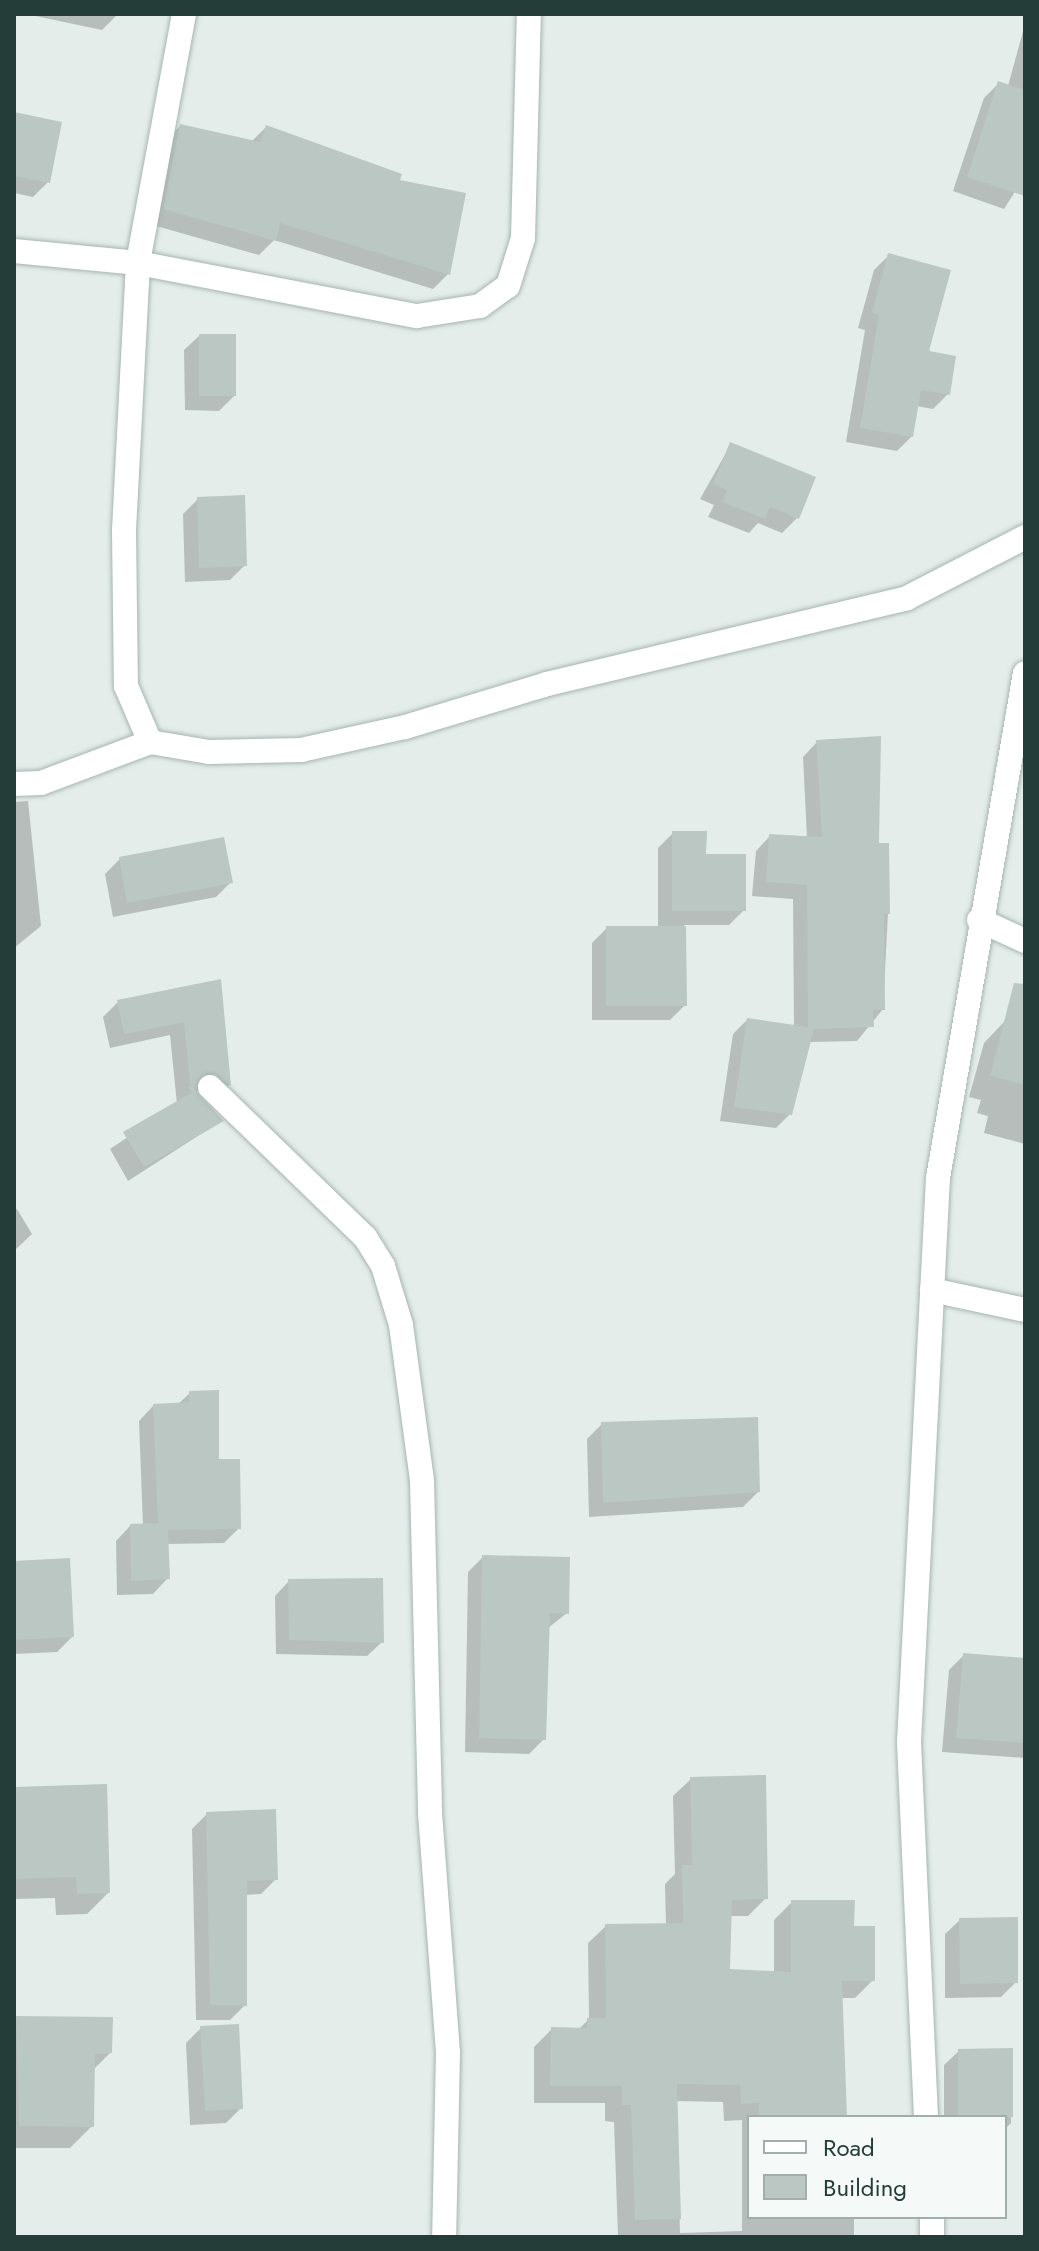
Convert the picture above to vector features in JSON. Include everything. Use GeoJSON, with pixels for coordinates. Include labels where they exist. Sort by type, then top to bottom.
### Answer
{"type":"FeatureCollection","features":[{"type":"Feature","properties":{"kind":"street"},"geometry":{"type":"LineString","coordinates":[[150,742],[126,686],[124,530],[138,263],[184,14]]}},
{"type":"Feature","properties":{"kind":"street"},"geometry":{"type":"LineString","coordinates":[[14,251],[138,263],[417,316],[480,306],[508,286],[523,238],[529,14]]}},
{"type":"Feature","properties":{"kind":"street"},"geometry":{"type":"LineString","coordinates":[[14,784],[41,783],[150,742],[209,752],[301,750],[405,727],[547,684],[907,598],[1025,537]]}},
{"type":"Feature","properties":{"kind":"street"},"geometry":{"type":"LineString","coordinates":[[926,2115],[909,1742],[938,1178],[979,920],[1025,673]]}},
{"type":"Feature","properties":{"kind":"street"},"geometry":{"type":"LineString","coordinates":[[979,920],[1025,941]]}},
{"type":"Feature","properties":{"kind":"street"},"geometry":{"type":"LineString","coordinates":[[210,1087],[365,1237],[383,1266],[401,1325],[422,1481],[430,1813],[448,2053],[444,2237]]}},
{"type":"Feature","properties":{"kind":"street"},"geometry":{"type":"LineString","coordinates":[[932,1290],[1025,1310]]}},
{"type":"Feature","properties":{"kind":"building"},"geometry":{"type":"Polygon","coordinates":[[[998,81],[1025,90],[1025,196],[967,177],[998,81]]]}},
{"type":"Feature","properties":{"kind":"building"},"geometry":{"type":"Polygon","coordinates":[[[14,112],[62,122],[50,183],[14,176],[14,112]]]}},
{"type":"Feature","properties":{"kind":"building"},"geometry":{"type":"Polygon","coordinates":[[[180,124],[260,142],[266,125],[402,174],[400,180],[466,193],[450,275],[280,223],[276,241],[163,209],[180,124]]]}},
{"type":"Feature","properties":{"kind":"building"},"geometry":{"type":"Polygon","coordinates":[[[888,253],[951,270],[929,351],[956,356],[950,395],[921,390],[913,437],[860,428],[879,315],[872,313],[888,253]]]}},
{"type":"Feature","properties":{"kind":"building"},"geometry":{"type":"Polygon","coordinates":[[[199,334],[236,334],[236,396],[199,396],[199,334]]]}},
{"type":"Feature","properties":{"kind":"building"},"geometry":{"type":"Polygon","coordinates":[[[730,442],[816,477],[799,519],[770,507],[765,519],[722,502],[727,490],[713,484],[730,442]]]}},
{"type":"Feature","properties":{"kind":"building"},"geometry":{"type":"Polygon","coordinates":[[[245,495],[247,566],[199,568],[197,497],[245,495]]]}},
{"type":"Feature","properties":{"kind":"building"},"geometry":{"type":"Polygon","coordinates":[[[881,736],[879,843],[889,843],[890,914],[884,914],[885,1010],[873,1010],[874,1027],[814,1029],[792,1115],[734,1107],[747,1018],[808,1027],[807,885],[766,882],[769,834],[822,837],[816,740],[881,736]]]}},
{"type":"Feature","properties":{"kind":"building"},"geometry":{"type":"Polygon","coordinates":[[[672,831],[707,831],[706,854],[746,854],[746,911],[672,911],[672,831]]]}},
{"type":"Feature","properties":{"kind":"building"},"geometry":{"type":"Polygon","coordinates":[[[224,837],[233,883],[127,903],[119,857],[224,837]]]}},
{"type":"Feature","properties":{"kind":"building"},"geometry":{"type":"Polygon","coordinates":[[[606,926],[686,926],[687,1006],[606,1006],[606,926]]]}},
{"type":"Feature","properties":{"kind":"building"},"geometry":{"type":"Polygon","coordinates":[[[221,979],[231,1086],[207,1072],[195,1090],[224,1121],[144,1167],[123,1132],[191,1093],[184,1022],[124,1034],[117,1000],[221,979]]]}},
{"type":"Feature","properties":{"kind":"building"},"geometry":{"type":"Polygon","coordinates":[[[1014,983],[1025,984],[1025,1085],[990,1076],[1014,983]]]}},
{"type":"Feature","properties":{"kind":"building"},"geometry":{"type":"Polygon","coordinates":[[[219,1390],[219,1459],[240,1459],[241,1529],[168,1530],[170,1579],[131,1581],[130,1524],[158,1523],[153,1404],[189,1402],[189,1391],[219,1390]]]}},
{"type":"Feature","properties":{"kind":"building"},"geometry":{"type":"Polygon","coordinates":[[[758,1417],[760,1492],[603,1503],[601,1422],[758,1417]]]}},
{"type":"Feature","properties":{"kind":"building"},"geometry":{"type":"Polygon","coordinates":[[[482,1555],[570,1557],[569,1614],[550,1613],[546,1740],[479,1738],[482,1555]]]}},
{"type":"Feature","properties":{"kind":"building"},"geometry":{"type":"Polygon","coordinates":[[[70,1558],[74,1637],[14,1640],[14,1561],[70,1558]]]}},
{"type":"Feature","properties":{"kind":"building"},"geometry":{"type":"Polygon","coordinates":[[[383,1578],[384,1643],[289,1640],[288,1579],[383,1578]]]}},
{"type":"Feature","properties":{"kind":"building"},"geometry":{"type":"Polygon","coordinates":[[[963,1653],[1025,1658],[1025,1743],[956,1738],[963,1653]]]}},
{"type":"Feature","properties":{"kind":"building"},"geometry":{"type":"Polygon","coordinates":[[[766,1775],[768,1899],[732,1900],[730,1969],[791,1972],[791,1900],[855,1900],[854,1926],[875,1926],[875,1981],[842,1981],[847,2115],[759,2115],[759,2103],[741,2104],[740,2085],[677,2084],[681,2219],[635,2220],[631,2105],[622,2105],[622,2086],[550,2086],[551,2027],[587,2028],[587,2018],[606,2018],[605,1924],[683,1923],[682,1865],[692,1865],[690,1777],[766,1775]]]}},
{"type":"Feature","properties":{"kind":"building"},"geometry":{"type":"Polygon","coordinates":[[[107,1784],[110,1893],[77,1894],[76,1877],[14,1879],[14,1787],[107,1784]]]}},
{"type":"Feature","properties":{"kind":"building"},"geometry":{"type":"Polygon","coordinates":[[[276,1809],[278,1880],[247,1881],[247,2006],[210,2005],[206,1812],[276,1809]]]}},
{"type":"Feature","properties":{"kind":"building"},"geometry":{"type":"Polygon","coordinates":[[[1018,1917],[1018,1983],[960,1984],[959,1918],[1018,1917]]]}},
{"type":"Feature","properties":{"kind":"building"},"geometry":{"type":"Polygon","coordinates":[[[16,2016],[113,2017],[112,2053],[95,2054],[94,2127],[19,2126],[16,2016]]]}},
{"type":"Feature","properties":{"kind":"building"},"geometry":{"type":"Polygon","coordinates":[[[239,2024],[243,2109],[205,2111],[200,2026],[239,2024]]]}},
{"type":"Feature","properties":{"kind":"building"},"geometry":{"type":"Polygon","coordinates":[[[1013,2048],[1013,2117],[958,2115],[958,2049],[1013,2048]]]}}]}
